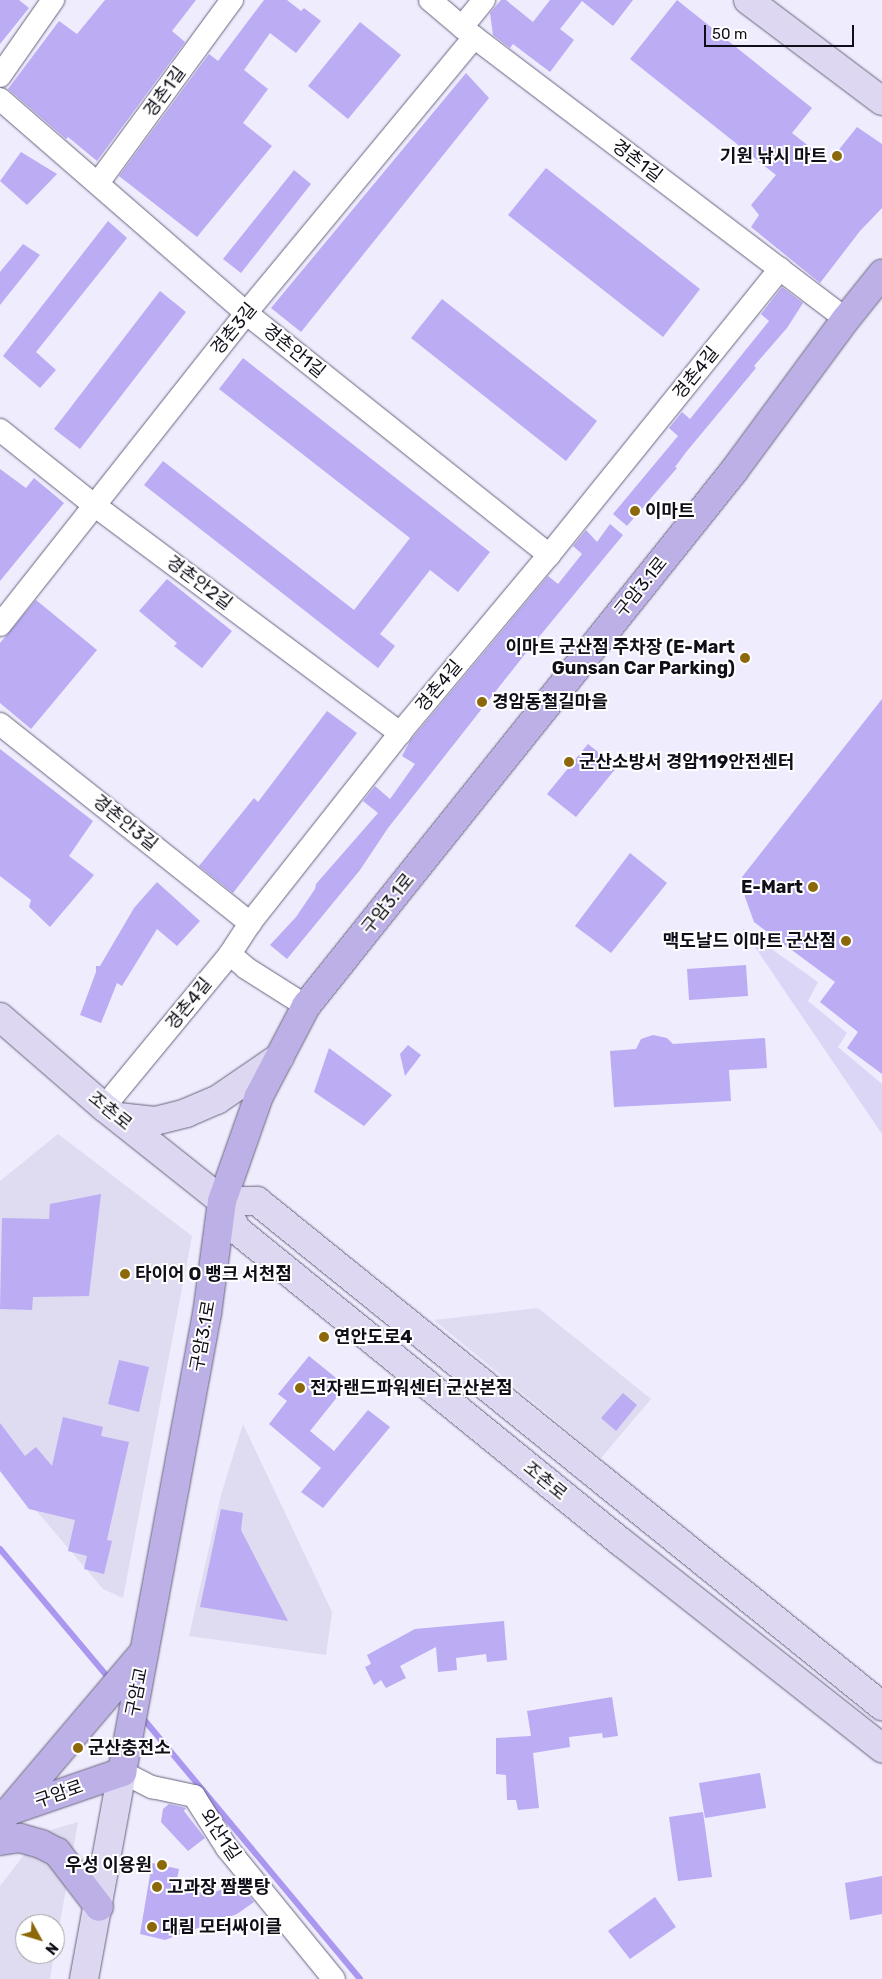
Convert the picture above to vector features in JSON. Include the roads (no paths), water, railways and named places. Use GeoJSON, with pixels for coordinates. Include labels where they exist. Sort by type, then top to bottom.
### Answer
{"type":"FeatureCollection","features":[{"type":"Feature","properties":{"kind":"main road","name":"구암3.1로"},"geometry":{"type":"LineString","coordinates":[[145,1651],[208,1314],[222,1201],[259,1096],[306,1006],[733,472],[846,319],[882,274]]}},
{"type":"Feature","properties":{"kind":"main road","name":"구암교"},"geometry":{"type":"LineString","coordinates":[[123,1767],[145,1651]]}},
{"type":"Feature","properties":{"kind":"main road"},"geometry":{"type":"LineString","coordinates":[[4,1816],[145,1651]]}},
{"type":"Feature","properties":{"kind":"main road","name":"구암로"},"geometry":{"type":"LineString","coordinates":[[4,1816],[123,1767]]}},
{"type":"Feature","properties":{"kind":"main road"},"geometry":{"type":"LineString","coordinates":[[0,1841],[20,1838],[42,1844],[57,1852],[99,1907]]}},
{"type":"Feature","properties":{"kind":"street"},"geometry":{"type":"LineString","coordinates":[[0,76],[53,0]]}},
{"type":"Feature","properties":{"kind":"street","name":"경촌1길"},"geometry":{"type":"LineString","coordinates":[[98,183],[232,0]]}},
{"type":"Feature","properties":{"kind":"street","name":"경촌1길"},"geometry":{"type":"LineString","coordinates":[[430,0],[468,32],[846,319]]}},
{"type":"Feature","properties":{"kind":"street","name":"경촌3길"},"geometry":{"type":"LineString","coordinates":[[0,624],[468,32],[484,0]]}},
{"type":"Feature","properties":{"kind":"street"},"geometry":{"type":"LineString","coordinates":[[748,0],[882,102]]}},
{"type":"Feature","properties":{"kind":"street","name":"경촌안1길"},"geometry":{"type":"LineString","coordinates":[[0,99],[246,313],[549,555]]}},
{"type":"Feature","properties":{"kind":"street","name":"경촌4길"},"geometry":{"type":"LineString","coordinates":[[111,1112],[230,954],[250,923],[400,733],[549,555],[780,269]]}},
{"type":"Feature","properties":{"kind":"street","name":"경촌안2길"},"geometry":{"type":"LineString","coordinates":[[0,430],[94,505],[400,733]]}},
{"type":"Feature","properties":{"kind":"street","name":"경촌안3길"},"geometry":{"type":"LineString","coordinates":[[0,724],[250,923]]}},
{"type":"Feature","properties":{"kind":"street"},"geometry":{"type":"LineString","coordinates":[[230,954],[246,968],[306,1006]]}},
{"type":"Feature","properties":{"kind":"street","name":"조촌로"},"geometry":{"type":"LineString","coordinates":[[0,1017],[111,1112],[222,1201],[237,1230],[628,1548],[882,1748]]}},
{"type":"Feature","properties":{"kind":"street"},"geometry":{"type":"LineString","coordinates":[[111,1112],[155,1121],[186,1113],[217,1100],[280,1057]]}},
{"type":"Feature","properties":{"kind":"street"},"geometry":{"type":"LineString","coordinates":[[222,1201],[257,1201],[882,1706]]}},
{"type":"Feature","properties":{"kind":"street"},"geometry":{"type":"LineString","coordinates":[[860,1732],[882,1762]]}},
{"type":"Feature","properties":{"kind":"street"},"geometry":{"type":"LineString","coordinates":[[84,1979],[99,1907],[123,1767]]}},
{"type":"Feature","properties":{"kind":"street","name":"외산1길"},"geometry":{"type":"LineString","coordinates":[[123,1767],[152,1787],[194,1796],[227,1848],[334,1979]]}},
{"type":"Feature","properties":{"kind":"waterway"},"geometry":{"type":"LineString","coordinates":[[0,1549],[112,1682]]}},
{"type":"Feature","properties":{"kind":"waterway"},"geometry":{"type":"LineString","coordinates":[[141,1716],[360,1979]]}},
{"type":"Feature","properties":{"kind":"place","name":"기원 낚시 마트"},"geometry":{"type":"Point","coordinates":[837,156]}},
{"type":"Feature","properties":{"kind":"place","name":"이마트"},"geometry":{"type":"Point","coordinates":[635,511]}},
{"type":"Feature","properties":{"kind":"place","name":"이마트 군산점 주차장 (E-Mart Gunsan Car Parking)"},"geometry":{"type":"Point","coordinates":[745,658]}},
{"type":"Feature","properties":{"kind":"place","name":"경암동철길마을"},"geometry":{"type":"Point","coordinates":[482,702]}},
{"type":"Feature","properties":{"kind":"place","name":"군산소방서 경암119안전센터"},"geometry":{"type":"Point","coordinates":[569,762]}},
{"type":"Feature","properties":{"kind":"place","name":"E-Mart"},"geometry":{"type":"Point","coordinates":[813,887]}},
{"type":"Feature","properties":{"kind":"place","name":"맥도날드 이마트 군산점"},"geometry":{"type":"Point","coordinates":[846,941]}},
{"type":"Feature","properties":{"kind":"place","name":"타이어 O 뱅크 서천점"},"geometry":{"type":"Point","coordinates":[125,1274]}},
{"type":"Feature","properties":{"kind":"place","name":"연안도로4"},"geometry":{"type":"Point","coordinates":[324,1337]}},
{"type":"Feature","properties":{"kind":"place","name":"전자랜드파워센터 군산본점"},"geometry":{"type":"Point","coordinates":[300,1388]}},
{"type":"Feature","properties":{"kind":"place","name":"군산충전소"},"geometry":{"type":"Point","coordinates":[78,1748]}},
{"type":"Feature","properties":{"kind":"place","name":"우성 이용원"},"geometry":{"type":"Point","coordinates":[162,1865]}},
{"type":"Feature","properties":{"kind":"place","name":"고과장 짬뽕탕"},"geometry":{"type":"Point","coordinates":[157,1887]}},
{"type":"Feature","properties":{"kind":"place","name":"대림 모터싸이클"},"geometry":{"type":"Point","coordinates":[152,1927]}}]}
